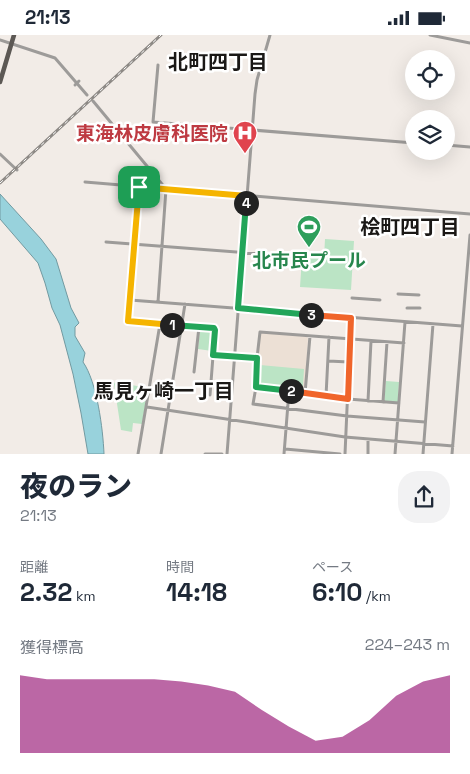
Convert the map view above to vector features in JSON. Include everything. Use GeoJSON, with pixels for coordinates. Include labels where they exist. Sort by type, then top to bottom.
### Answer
{"type":"FeatureCollection","features":[{"type":"Feature","properties":{"kind":"main road"},"geometry":{"type":"LineString","coordinates":[[0,82],[14,35]]}},
{"type":"Feature","properties":{"kind":"street"},"geometry":{"type":"LineString","coordinates":[[227,454],[257,80],[270,35]]}},
{"type":"Feature","properties":{"kind":"street"},"geometry":{"type":"LineString","coordinates":[[430,35],[470,43]]}},
{"type":"Feature","properties":{"kind":"street"},"geometry":{"type":"LineString","coordinates":[[0,40],[55,59],[87,95]]}},
{"type":"Feature","properties":{"kind":"street"},"geometry":{"type":"LineString","coordinates":[[158,65],[153,122],[405,142]]}},
{"type":"Feature","properties":{"kind":"street"},"geometry":{"type":"LineString","coordinates":[[74,85],[79,81]]}},
{"type":"Feature","properties":{"kind":"street"},"geometry":{"type":"LineString","coordinates":[[92,101],[166,189],[158,302]]}},
{"type":"Feature","properties":{"kind":"street"},"geometry":{"type":"LineString","coordinates":[[455,146],[470,147]]}},
{"type":"Feature","properties":{"kind":"street"},"geometry":{"type":"LineString","coordinates":[[0,154],[17,170]]}},
{"type":"Feature","properties":{"kind":"street"},"geometry":{"type":"LineString","coordinates":[[84,182],[470,214]]}},
{"type":"Feature","properties":{"kind":"street"},"geometry":{"type":"LineString","coordinates":[[139,187],[129,322],[214,328],[210,395]]}},
{"type":"Feature","properties":{"kind":"street"},"geometry":{"type":"LineString","coordinates":[[452,454],[470,235]]}},
{"type":"Feature","properties":{"kind":"street"},"geometry":{"type":"LineString","coordinates":[[106,242],[300,257]]}},
{"type":"Feature","properties":{"kind":"street"},"geometry":{"type":"LineString","coordinates":[[398,294],[419,295]]}},
{"type":"Feature","properties":{"kind":"street"},"geometry":{"type":"LineString","coordinates":[[352,298],[380,300]]}},
{"type":"Feature","properties":{"kind":"street"},"geometry":{"type":"LineString","coordinates":[[130,300],[462,326]]}},
{"type":"Feature","properties":{"kind":"street"},"geometry":{"type":"LineString","coordinates":[[160,454],[185,304]]}},
{"type":"Feature","properties":{"kind":"street"},"geometry":{"type":"LineString","coordinates":[[406,308],[420,308]]}},
{"type":"Feature","properties":{"kind":"street"},"geometry":{"type":"LineString","coordinates":[[345,454],[351,318]]}},
{"type":"Feature","properties":{"kind":"street"},"geometry":{"type":"LineString","coordinates":[[395,454],[405,322]]}},
{"type":"Feature","properties":{"kind":"street"},"geometry":{"type":"LineString","coordinates":[[138,454],[160,324]]}},
{"type":"Feature","properties":{"kind":"street"},"geometry":{"type":"LineString","coordinates":[[423,454],[434,324]]}},
{"type":"Feature","properties":{"kind":"street"},"geometry":{"type":"LineString","coordinates":[[194,372],[199,327]]}},
{"type":"Feature","properties":{"kind":"street"},"geometry":{"type":"LineString","coordinates":[[404,343],[260,332],[253,404],[347,416],[425,422]]}},
{"type":"Feature","properties":{"kind":"street"},"geometry":{"type":"LineString","coordinates":[[306,393],[310,336]]}},
{"type":"Feature","properties":{"kind":"street"},"geometry":{"type":"LineString","coordinates":[[326,396],[329,337]]}},
{"type":"Feature","properties":{"kind":"street"},"geometry":{"type":"LineString","coordinates":[[368,401],[371,341]]}},
{"type":"Feature","properties":{"kind":"street"},"geometry":{"type":"LineString","coordinates":[[383,402],[387,342]]}},
{"type":"Feature","properties":{"kind":"street"},"geometry":{"type":"LineString","coordinates":[[213,355],[257,358]]}},
{"type":"Feature","properties":{"kind":"street"},"geometry":{"type":"LineString","coordinates":[[328,361],[349,362]]}},
{"type":"Feature","properties":{"kind":"street"},"geometry":{"type":"LineString","coordinates":[[256,387],[348,399],[399,403]]}},
{"type":"Feature","properties":{"kind":"street"},"geometry":{"type":"LineString","coordinates":[[289,391],[284,452],[340,454]]}},
{"type":"Feature","properties":{"kind":"street"},"geometry":{"type":"LineString","coordinates":[[147,407],[345,437],[453,445]]}},
{"type":"Feature","properties":{"kind":"street"},"geometry":{"type":"LineString","coordinates":[[368,439],[368,454]]}},
{"type":"Feature","properties":{"kind":"street"},"geometry":{"type":"LineString","coordinates":[[205,454],[222,454]]}},
{"type":"Feature","properties":{"kind":"shaded area"},"geometry":{"type":"Polygon","coordinates":[[[260,334],[306,336],[308,338],[305,389],[302,391],[257,384],[260,334]]]}},
{"type":"Feature","properties":{"kind":"green space"},"geometry":{"type":"Polygon","coordinates":[[[325,239],[354,241],[351,290],[300,287],[302,257],[324,258],[325,239]]]}},
{"type":"Feature","properties":{"kind":"green space"},"geometry":{"type":"Polygon","coordinates":[[[200,329],[213,330],[212,351],[198,349],[200,329]]]}},
{"type":"Feature","properties":{"kind":"green space"},"geometry":{"type":"Polygon","coordinates":[[[260,365],[304,369],[303,386],[299,388],[259,383],[260,365]]]}},
{"type":"Feature","properties":{"kind":"green space"},"geometry":{"type":"Polygon","coordinates":[[[386,381],[399,382],[398,401],[396,403],[384,402],[386,381]]]}},
{"type":"Feature","properties":{"kind":"green space"},"geometry":{"type":"Polygon","coordinates":[[[115,382],[148,388],[142,424],[133,423],[132,432],[121,430],[115,382]]]}},
{"type":"Feature","properties":{"kind":"water"},"geometry":{"type":"Polygon","coordinates":[[[0,194],[41,239],[56,259],[71,308],[79,323],[75,327],[75,336],[85,353],[83,362],[96,393],[101,419],[104,454],[88,454],[73,374],[60,325],[52,308],[38,263],[0,219],[0,194]]]}},
{"type":"Feature","properties":{"kind":"railway"},"geometry":{"type":"LineString","coordinates":[[0,183],[161,35]]}},
{"type":"Feature","properties":{"kind":"place","name":"東海林皮膚科医院"},"geometry":{"type":"Point","coordinates":[245,154]}},
{"type":"Feature","properties":{"kind":"place","name":"北市民プール"},"geometry":{"type":"Point","coordinates":[309,248]}},
{"type":"Feature","properties":{"kind":"district","name":"北町四丁目"},"geometry":{"type":"Point","coordinates":[218,62]}},
{"type":"Feature","properties":{"kind":"district","name":"桧町四丁目"},"geometry":{"type":"Point","coordinates":[410,227]}},
{"type":"Feature","properties":{"kind":"district","name":"馬見ヶ崎一丁目"},"geometry":{"type":"Point","coordinates":[164,391]}},
{"type":"Feature","properties":{"kind":"route"},"geometry":{"type":"LineString","coordinates":[[139,187],[247,196],[238,308],[351,318],[348,399],[256,387],[257,358],[213,355],[214,328],[128,321],[139,187]]}}]}
